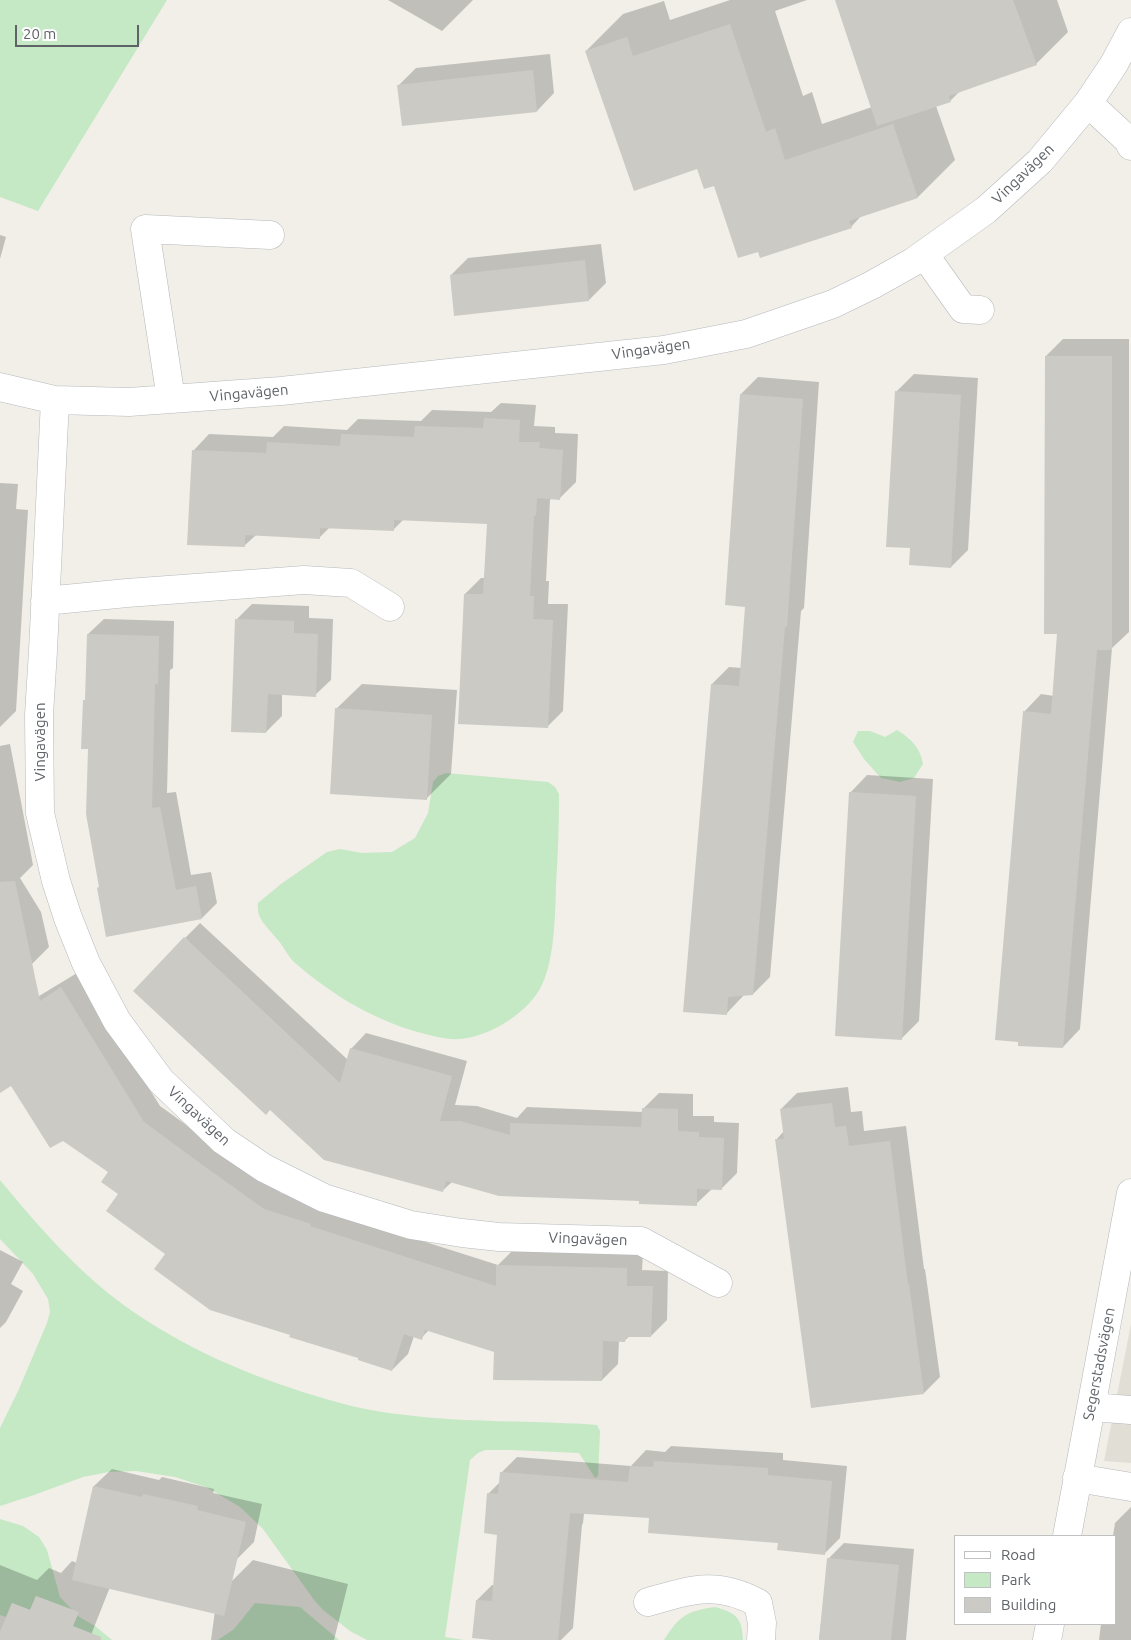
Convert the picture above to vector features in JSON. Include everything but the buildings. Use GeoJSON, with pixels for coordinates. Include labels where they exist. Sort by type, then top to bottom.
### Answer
{"type":"FeatureCollection","features":[{"type":"Feature","properties":{"kind":"street","name":"Vingavägen"},"geometry":{"type":"LineString","coordinates":[[0,387],[55,400],[129,402],[281,391],[664,350],[746,334],[833,304],[913,262],[986,210],[1040,161],[1088,104],[1114,64],[1131,32]]}},
{"type":"Feature","properties":{"kind":"street"},"geometry":{"type":"LineString","coordinates":[[1088,104],[1128,140],[1131,146]]}},
{"type":"Feature","properties":{"kind":"street"},"geometry":{"type":"LineString","coordinates":[[171,399],[145,229],[270,235]]}},
{"type":"Feature","properties":{"kind":"street"},"geometry":{"type":"LineString","coordinates":[[924,254],[963,309],[980,310]]}},
{"type":"Feature","properties":{"kind":"street","name":"Vingavägen"},"geometry":{"type":"LineString","coordinates":[[55,400],[39,715],[40,813],[56,881],[86,963],[117,1021],[161,1081],[224,1141],[264,1168],[324,1198],[411,1225],[462,1233],[499,1237],[641,1241],[718,1283]]}},
{"type":"Feature","properties":{"kind":"street"},"geometry":{"type":"LineString","coordinates":[[45,601],[304,580],[351,583],[390,607]]}},
{"type":"Feature","properties":{"kind":"street","name":"Segerstadsvägen"},"geometry":{"type":"LineString","coordinates":[[1066,1535],[1131,1193]]}},
{"type":"Feature","properties":{"kind":"street"},"geometry":{"type":"LineString","coordinates":[[1091,1407],[1131,1410]]}},
{"type":"Feature","properties":{"kind":"street"},"geometry":{"type":"LineString","coordinates":[[1078,1478],[1131,1487]]}},
{"type":"Feature","properties":{"kind":"street"},"geometry":{"type":"LineString","coordinates":[[648,1602],[701,1589],[741,1594],[758,1603],[762,1623],[761,1640]]}},
{"type":"Feature","properties":{"kind":"street"},"geometry":{"type":"LineString","coordinates":[[1047,1640],[1050,1625]]}},
{"type":"Feature","properties":{"kind":"shaded area"},"geometry":{"type":"Polygon","coordinates":[[[1131,1324],[1131,1463],[1104,1461],[1131,1324]]]}},
{"type":"Feature","properties":{"kind":"green space"},"geometry":{"type":"Polygon","coordinates":[[[0,0],[167,0],[38,211],[0,197],[0,0]]]}},
{"type":"Feature","properties":{"kind":"green space"},"geometry":{"type":"Polygon","coordinates":[[[897,730],[914,744],[920,753],[923,764],[914,778],[900,782],[881,778],[864,759],[853,742],[858,731],[870,731],[885,737],[897,730]]]}},
{"type":"Feature","properties":{"kind":"green space"},"geometry":{"type":"Polygon","coordinates":[[[446,773],[548,782],[555,787],[559,794],[553,942],[547,972],[542,984],[536,995],[512,1019],[480,1035],[455,1039],[410,1030],[374,1016],[340,997],[294,962],[260,918],[258,909],[258,903],[281,884],[327,852],[340,849],[362,853],[392,852],[415,838],[428,813],[433,782],[438,776],[446,773]]]}},
{"type":"Feature","properties":{"kind":"green space"},"geometry":{"type":"Polygon","coordinates":[[[0,1180],[74,1263],[107,1292],[169,1335],[217,1359],[291,1388],[326,1399],[387,1413],[482,1421],[597,1425],[600,1431],[598,1476],[595,1478],[579,1453],[485,1450],[470,1460],[445,1637],[464,1640],[367,1640],[350,1631],[323,1610],[314,1600],[263,1529],[240,1507],[206,1487],[175,1477],[136,1471],[109,1472],[83,1477],[0,1506],[0,1428],[19,1389],[50,1312],[48,1299],[33,1274],[0,1239],[0,1180]]]}},
{"type":"Feature","properties":{"kind":"green space"},"geometry":{"type":"Polygon","coordinates":[[[0,1519],[23,1526],[39,1537],[47,1550],[60,1597],[78,1616],[95,1626],[112,1640],[68,1640],[36,1596],[30,1610],[12,1603],[6,1617],[0,1615],[0,1519]]]}},
{"type":"Feature","properties":{"kind":"green space"},"geometry":{"type":"Polygon","coordinates":[[[255,1603],[300,1607],[339,1640],[218,1640],[234,1629],[255,1603]]]}},
{"type":"Feature","properties":{"kind":"green space"},"geometry":{"type":"Polygon","coordinates":[[[715,1607],[728,1611],[736,1617],[741,1626],[743,1640],[664,1640],[674,1625],[685,1616],[697,1610],[715,1607]]]}}]}
